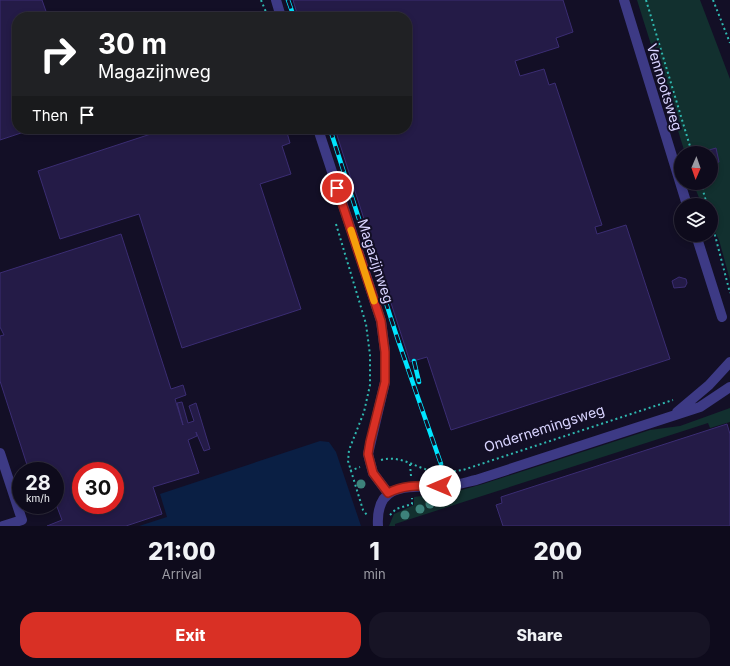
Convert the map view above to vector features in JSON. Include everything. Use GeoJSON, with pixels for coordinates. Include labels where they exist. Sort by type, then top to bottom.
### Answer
{"type":"FeatureCollection","features":[{"type":"Feature","properties":{"kind":"street"},"geometry":{"type":"LineString","coordinates":[[276,0],[280,12]]}},
{"type":"Feature","properties":{"kind":"street","name":"Vennootsweg"},"geometry":{"type":"LineString","coordinates":[[624,0],[685,198]]}},
{"type":"Feature","properties":{"kind":"street","name":"Magazijnweg"},"geometry":{"type":"LineString","coordinates":[[320,134],[381,321],[385,352],[385,382],[368,454],[373,473],[388,493]]}},
{"type":"Feature","properties":{"kind":"street"},"geometry":{"type":"LineString","coordinates":[[698,242],[722,317]]}},
{"type":"Feature","properties":{"kind":"street","name":"Ondernemingsweg"},"geometry":{"type":"LineString","coordinates":[[673,416],[709,385],[730,362]]}},
{"type":"Feature","properties":{"kind":"street","name":"Ondernemingsweg"},"geometry":{"type":"LineString","coordinates":[[388,493],[398,488],[412,485],[449,486],[476,480],[700,407],[730,387]]}},
{"type":"Feature","properties":{"kind":"street"},"geometry":{"type":"LineString","coordinates":[[0,453],[22,520],[3,526]]}},
{"type":"Feature","properties":{"kind":"street"},"geometry":{"type":"LineString","coordinates":[[378,526],[378,510],[388,493]]}},
{"type":"Feature","properties":{"kind":"path"},"geometry":{"type":"LineString","coordinates":[[262,0],[266,12]]}},
{"type":"Feature","properties":{"kind":"path","name":"Vennootsweg"},"geometry":{"type":"LineString","coordinates":[[646,0],[690,146]]}},
{"type":"Feature","properties":{"kind":"path"},"geometry":{"type":"LineString","coordinates":[[714,0],[730,43]]}},
{"type":"Feature","properties":{"kind":"path","name":"Magazijnweg"},"geometry":{"type":"LineString","coordinates":[[334,217],[366,324],[370,355],[370,385],[364,412],[349,450],[348,461],[363,510],[368,515]]}},
{"type":"Feature","properties":{"kind":"path"},"geometry":{"type":"LineString","coordinates":[[717,242],[730,293]]}},
{"type":"Feature","properties":{"kind":"path","name":"Ondernemingsweg"},"geometry":{"type":"LineString","coordinates":[[350,471],[388,458],[401,459],[410,464],[438,472],[463,470],[675,400]]}},
{"type":"Feature","properties":{"kind":"green space"},"geometry":{"type":"Polygon","coordinates":[[[637,0],[700,0],[730,79],[730,280],[718,238],[718,198],[699,198],[696,190],[718,190],[718,146],[683,146],[637,0]]]}},
{"type":"Feature","properties":{"kind":"green space"},"geometry":{"type":"Polygon","coordinates":[[[730,408],[730,422],[710,428],[708,423],[395,524],[395,526],[389,526],[394,514],[414,505],[414,497],[458,491],[483,484],[650,430],[680,426],[730,408]]]}},
{"type":"Feature","properties":{"kind":"water"},"geometry":{"type":"Polygon","coordinates":[[[320,441],[329,442],[336,452],[361,526],[139,526],[167,517],[160,494],[320,441]]]}},
{"type":"Feature","properties":{"kind":"building"},"geometry":{"type":"Polygon","coordinates":[[[0,0],[42,0],[46,12],[12,12],[12,134],[18,134],[0,140],[0,0]]]}},
{"type":"Feature","properties":{"kind":"building"},"geometry":{"type":"Polygon","coordinates":[[[293,0],[563,0],[573,32],[556,38],[559,47],[515,61],[520,76],[544,69],[549,85],[555,83],[602,225],[595,227],[597,234],[626,225],[670,359],[451,430],[427,357],[410,362],[337,134],[412,134],[412,12],[297,12],[293,0]]]}},
{"type":"Feature","properties":{"kind":"building"},"geometry":{"type":"Polygon","coordinates":[[[151,134],[287,134],[290,143],[282,146],[291,174],[260,184],[301,309],[182,348],[139,214],[60,239],[38,171],[151,134]]]}},
{"type":"Feature","properties":{"kind":"building"},"geometry":{"type":"Polygon","coordinates":[[[121,234],[171,389],[183,385],[186,395],[175,399],[183,425],[177,403],[182,402],[188,423],[194,421],[189,406],[196,403],[210,449],[204,451],[196,432],[197,436],[188,440],[199,473],[153,487],[162,514],[126,526],[47,526],[62,520],[60,514],[64,514],[64,462],[26,462],[0,381],[0,336],[4,335],[0,327],[0,273],[121,234]]]}},
{"type":"Feature","properties":{"kind":"building"},"geometry":{"type":"Polygon","coordinates":[[[679,277],[686,279],[687,283],[685,287],[674,288],[672,281],[679,277]]]}},
{"type":"Feature","properties":{"kind":"building"},"geometry":{"type":"Polygon","coordinates":[[[727,424],[730,434],[730,526],[503,526],[496,505],[502,503],[501,497],[727,424]]]}},
{"type":"Feature","properties":{"kind":"railway"},"geometry":{"type":"LineString","coordinates":[[288,0],[292,12]]}},
{"type":"Feature","properties":{"kind":"railway"},"geometry":{"type":"LineString","coordinates":[[332,134],[398,340],[441,464]]}},
{"type":"Feature","properties":{"kind":"railway"},"geometry":{"type":"LineString","coordinates":[[414,361],[419,382]]}},
{"type":"Feature","properties":{"kind":"slow traffic"},"geometry":{"type":"LineString","coordinates":[[351,230],[374,301]]}},
{"type":"Feature","properties":{"kind":"route"},"geometry":{"type":"LineString","coordinates":[[337,188],[381,321],[385,352],[385,382],[368,454],[373,473],[388,493],[398,488],[412,485],[440,486]]}}]}
